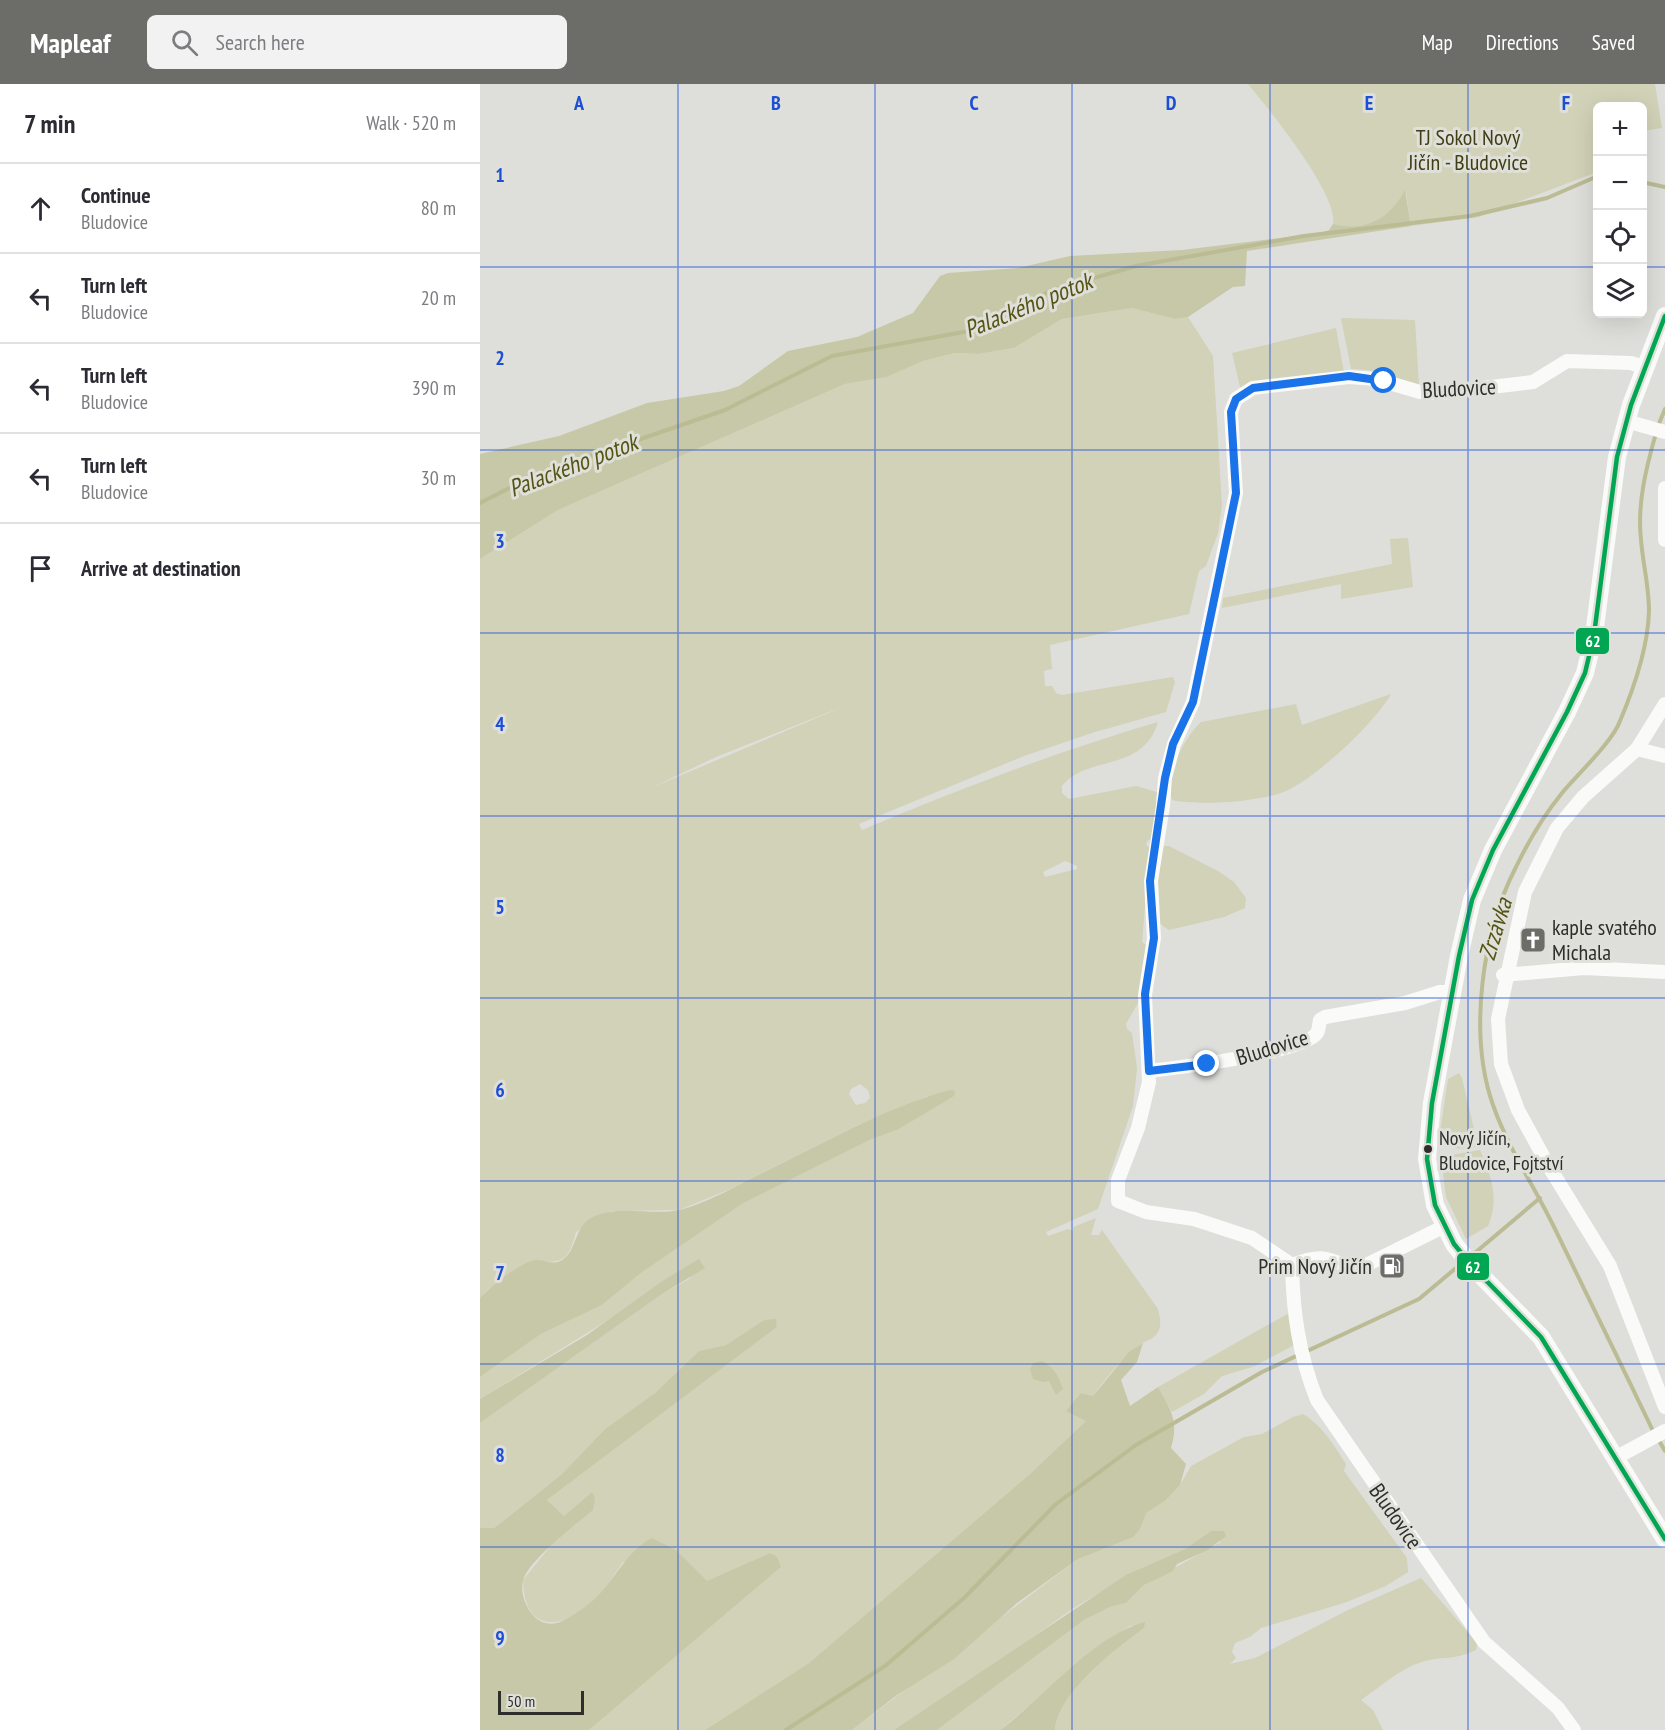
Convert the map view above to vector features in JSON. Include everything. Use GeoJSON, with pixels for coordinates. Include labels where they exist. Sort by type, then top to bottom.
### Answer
{"type":"FeatureCollection","features":[{"type":"Feature","properties":{"kind":"main road"},"geometry":{"type":"LineString","coordinates":[[1665,316],[1626,421],[1611,487],[1588,662],[1568,712],[1514,809],[1477,885],[1462,939],[1431,1111],[1428,1151],[1431,1188],[1444,1226],[1467,1260],[1541,1337],[1617,1457],[1665,1539]]}},
{"type":"Feature","properties":{"kind":"street","name":"Bludovice"},"geometry":{"type":"LineString","coordinates":[[1574,1730],[1558,1708],[1484,1642],[1317,1400],[1303,1366],[1293,1309],[1292,1265],[1252,1238],[1194,1219],[1146,1212],[1118,1201],[1118,1180],[1138,1128],[1149,1082],[1145,994],[1154,938],[1150,881],[1165,778],[1173,744],[1193,702],[1236,493],[1231,412],[1236,399],[1253,388],[1349,376],[1384,381],[1420,392],[1441,393],[1529,383],[1568,361],[1631,363],[1646,368]]}},
{"type":"Feature","properties":{"kind":"street"},"geometry":{"type":"LineString","coordinates":[[1626,421],[1665,432]]}},
{"type":"Feature","properties":{"kind":"street"},"geometry":{"type":"LineString","coordinates":[[1665,488],[1665,540]]}},
{"type":"Feature","properties":{"kind":"street"},"geometry":{"type":"LineString","coordinates":[[1665,704],[1637,749],[1583,797],[1557,828],[1525,892],[1504,975],[1498,1019],[1504,1071],[1518,1110],[1548,1166],[1610,1266],[1665,1407]]}},
{"type":"Feature","properties":{"kind":"street"},"geometry":{"type":"LineString","coordinates":[[1637,749],[1665,756]]}},
{"type":"Feature","properties":{"kind":"street"},"geometry":{"type":"LineString","coordinates":[[1504,975],[1584,969],[1665,972]]}},
{"type":"Feature","properties":{"kind":"street","name":"Bludovice"},"geometry":{"type":"LineString","coordinates":[[1149,1071],[1223,1062],[1273,1051],[1315,1035],[1320,1020],[1325,1017],[1405,1003],[1440,992],[1453,992]]}},
{"type":"Feature","properties":{"kind":"street"},"geometry":{"type":"LineString","coordinates":[[1292,1265],[1314,1256],[1329,1259],[1356,1270],[1444,1226]]}},
{"type":"Feature","properties":{"kind":"street"},"geometry":{"type":"LineString","coordinates":[[1617,1457],[1665,1431]]}},
{"type":"Feature","properties":{"kind":"green space","name":"TJ Sokol Nový Jičín - Bludovice"},"geometry":{"type":"Polygon","coordinates":[[[1248,84],[1655,84],[1662,128],[1647,130],[1647,102],[1593,102],[1593,174],[1479,217],[1411,226],[1406,192],[1392,210],[1366,225],[1333,224],[1332,211],[1325,193],[1285,131],[1248,84]]]}},
{"type":"Feature","properties":{"kind":"green space"},"geometry":{"type":"Polygon","coordinates":[[[1405,190],[1411,226],[1247,251],[1245,286],[1233,287],[1188,317],[1175,319],[1132,308],[1062,319],[1014,348],[978,354],[955,353],[923,361],[887,377],[845,384],[558,510],[480,559],[480,454],[559,436],[647,403],[724,391],[739,386],[788,351],[857,337],[913,313],[940,276],[948,273],[1018,268],[1070,256],[1182,250],[1321,233],[1329,230],[1333,224],[1356,226],[1375,221],[1392,209],[1405,190]]]}},
{"type":"Feature","properties":{"kind":"green space"},"geometry":{"type":"Polygon","coordinates":[[[1132,308],[1175,319],[1188,317],[1213,356],[1222,506],[1218,533],[1206,566],[1199,571],[1189,614],[1050,645],[1052,669],[1044,671],[1045,686],[1052,686],[1056,693],[1062,695],[1173,677],[1175,682],[1166,712],[1095,732],[1024,756],[859,824],[862,830],[1008,772],[1158,722],[1151,738],[1140,749],[1128,756],[1073,776],[1062,786],[1062,793],[1069,799],[1136,786],[1157,792],[1152,841],[1148,840],[1146,844],[1150,849],[1142,942],[1146,945],[1139,1001],[1126,1024],[1127,1029],[1132,1033],[1137,1068],[1133,1106],[1098,1209],[1046,1232],[1048,1236],[1068,1229],[1073,1231],[1073,1227],[1096,1218],[1091,1235],[1099,1235],[1102,1230],[1158,1309],[1160,1321],[1158,1332],[1154,1337],[1136,1347],[1109,1375],[1093,1396],[1081,1393],[1086,1421],[1031,1473],[809,1663],[705,1730],[589,1730],[781,1567],[770,1553],[707,1582],[694,1569],[623,1562],[591,1603],[567,1619],[545,1622],[529,1609],[523,1580],[553,1543],[593,1510],[592,1492],[564,1516],[547,1500],[777,1327],[777,1323],[764,1320],[726,1345],[699,1351],[655,1393],[605,1429],[562,1474],[494,1528],[480,1528],[480,1423],[662,1294],[689,1279],[702,1262],[480,1399],[480,1377],[541,1334],[602,1305],[641,1273],[742,1204],[872,1139],[897,1130],[928,1096],[856,1126],[728,1190],[679,1210],[611,1211],[576,1232],[570,1249],[563,1258],[551,1262],[534,1260],[487,1290],[480,1298],[480,559],[558,510],[845,384],[887,377],[923,361],[955,353],[978,354],[1014,348],[1062,319],[1132,308]],[[847,705],[716,757],[651,788],[847,705]],[[1065,861],[1043,872],[1045,877],[1077,869],[1077,866],[1065,861]],[[860,1084],[851,1089],[849,1094],[856,1105],[865,1103],[870,1098],[868,1090],[860,1084]]]}},
{"type":"Feature","properties":{"kind":"green space"},"geometry":{"type":"Polygon","coordinates":[[[1341,318],[1415,320],[1419,385],[1368,370],[1351,369],[1341,318]]]}},
{"type":"Feature","properties":{"kind":"green space"},"geometry":{"type":"Polygon","coordinates":[[[1336,328],[1344,372],[1240,387],[1232,353],[1336,328]]]}},
{"type":"Feature","properties":{"kind":"green space"},"geometry":{"type":"Polygon","coordinates":[[[1408,538],[1413,587],[1341,599],[1341,584],[1222,608],[1223,598],[1392,564],[1390,539],[1408,538]]]}},
{"type":"Feature","properties":{"kind":"green space"},"geometry":{"type":"Polygon","coordinates":[[[1391,694],[1359,734],[1329,762],[1286,791],[1261,798],[1230,802],[1198,803],[1172,800],[1171,780],[1177,758],[1194,729],[1201,722],[1296,704],[1302,725],[1391,694]]]}},
{"type":"Feature","properties":{"kind":"green space"},"geometry":{"type":"Polygon","coordinates":[[[1160,846],[1169,846],[1218,871],[1234,882],[1246,898],[1245,908],[1224,917],[1169,930],[1159,923],[1157,893],[1160,846]]]}},
{"type":"Feature","properties":{"kind":"green space"},"geometry":{"type":"Polygon","coordinates":[[[1459,1073],[1478,1146],[1462,1148],[1448,1146],[1442,1138],[1445,1133],[1440,1132],[1448,1079],[1459,1073]]]}},
{"type":"Feature","properties":{"kind":"green space"},"geometry":{"type":"Polygon","coordinates":[[[950,1090],[955,1091],[954,1096],[897,1130],[872,1139],[742,1204],[641,1273],[602,1305],[541,1334],[480,1377],[480,1298],[523,1265],[536,1260],[555,1262],[562,1260],[571,1250],[582,1227],[593,1217],[614,1211],[679,1210],[697,1204],[899,1107],[950,1090]]]}},
{"type":"Feature","properties":{"kind":"green space"},"geometry":{"type":"Polygon","coordinates":[[[1480,1150],[1493,1188],[1492,1216],[1488,1226],[1466,1239],[1446,1197],[1443,1174],[1450,1167],[1451,1155],[1480,1150]]]}},
{"type":"Feature","properties":{"kind":"green space"},"geometry":{"type":"Polygon","coordinates":[[[699,1259],[705,1268],[662,1294],[480,1423],[480,1399],[587,1335],[664,1280],[699,1259]]]}},
{"type":"Feature","properties":{"kind":"green space"},"geometry":{"type":"Polygon","coordinates":[[[1289,1313],[1294,1345],[1255,1366],[1222,1376],[1204,1394],[1172,1412],[1158,1387],[1289,1313]]]}},
{"type":"Feature","properties":{"kind":"green space"},"geometry":{"type":"Polygon","coordinates":[[[776,1319],[777,1327],[547,1500],[564,1516],[592,1492],[595,1498],[593,1510],[533,1563],[526,1573],[522,1590],[530,1612],[536,1618],[547,1623],[558,1623],[579,1612],[594,1600],[631,1555],[652,1538],[676,1550],[707,1581],[770,1553],[777,1557],[781,1567],[589,1730],[480,1730],[480,1528],[494,1528],[562,1474],[605,1429],[655,1393],[699,1351],[726,1345],[764,1320],[776,1319]]]}},
{"type":"Feature","properties":{"kind":"green space"},"geometry":{"type":"Polygon","coordinates":[[[1143,1343],[1137,1362],[1121,1380],[1130,1406],[1158,1387],[1167,1402],[1174,1423],[1171,1448],[1186,1464],[1180,1485],[1166,1500],[1146,1513],[1140,1529],[1133,1537],[1078,1559],[1017,1603],[954,1659],[897,1695],[852,1730],[705,1730],[809,1663],[1031,1473],[1086,1421],[1066,1411],[1081,1393],[1093,1396],[1129,1352],[1143,1343]]]}},
{"type":"Feature","properties":{"kind":"green space"},"geometry":{"type":"Polygon","coordinates":[[[1042,1361],[1058,1376],[1063,1389],[1056,1395],[1049,1381],[1033,1379],[1030,1369],[1033,1363],[1042,1361]]]}},
{"type":"Feature","properties":{"kind":"green space"},"geometry":{"type":"Polygon","coordinates":[[[1303,1414],[1322,1430],[1338,1451],[1346,1464],[1344,1471],[1407,1558],[1408,1572],[1386,1586],[1344,1603],[1261,1628],[1250,1637],[1235,1643],[1232,1652],[1236,1658],[1230,1664],[1255,1658],[1348,1610],[1421,1578],[1477,1643],[1476,1650],[1460,1656],[1424,1661],[1414,1665],[1361,1700],[1373,1710],[1383,1730],[1055,1730],[1059,1715],[1077,1686],[1104,1660],[1144,1628],[1130,1626],[1105,1642],[1000,1730],[937,1730],[1084,1620],[1110,1607],[1126,1603],[1144,1585],[1221,1542],[1211,1531],[1185,1549],[1140,1569],[1072,1609],[973,1680],[894,1730],[852,1730],[1078,1559],[1140,1529],[1145,1513],[1166,1500],[1180,1485],[1191,1466],[1244,1437],[1262,1434],[1303,1414]]]}},
{"type":"Feature","properties":{"kind":"green space"},"geometry":{"type":"Polygon","coordinates":[[[1211,1531],[1224,1531],[1226,1536],[1208,1550],[1177,1564],[1173,1571],[1144,1585],[1126,1603],[1110,1607],[1084,1620],[937,1730],[894,1730],[1126,1575],[1185,1549],[1211,1531]]]}},
{"type":"Feature","properties":{"kind":"green space"},"geometry":{"type":"Polygon","coordinates":[[[1145,1622],[1144,1628],[1104,1660],[1077,1686],[1059,1715],[1055,1730],[1000,1730],[1087,1654],[1125,1629],[1145,1622]]]}},
{"type":"Feature","properties":{"kind":"waterway","name":"Palackého potok"},"geometry":{"type":"LineString","coordinates":[[480,503],[533,476],[725,410],[832,356],[980,329],[1052,290],[1136,266],[1304,236],[1470,216],[1547,198],[1593,178]]}},
{"type":"Feature","properties":{"kind":"waterway","name":"Palackého potok"},"geometry":{"type":"LineString","coordinates":[[1647,183],[1665,187]]}},
{"type":"Feature","properties":{"kind":"waterway","name":"Zrzávka"},"geometry":{"type":"LineString","coordinates":[[1658,426],[1665,409]]}},
{"type":"Feature","properties":{"kind":"waterway","name":"Zrzávka"},"geometry":{"type":"LineString","coordinates":[[1654,1433],[1554,1227],[1499,1121],[1485,1077],[1480,1016],[1487,953],[1504,893],[1537,828],[1556,801],[1603,748],[1616,729],[1639,667],[1646,639],[1649,611],[1640,513],[1646,473],[1656,433]]}},
{"type":"Feature","properties":{"kind":"waterway"},"geometry":{"type":"LineString","coordinates":[[1470,1257],[1540,1198]]}},
{"type":"Feature","properties":{"kind":"waterway"},"geometry":{"type":"LineString","coordinates":[[786,1730],[885,1666],[964,1598],[1056,1504],[1136,1445],[1262,1372],[1419,1299],[1462,1263]]}},
{"type":"Feature","properties":{"kind":"waterway","name":"Zrzávka"},"geometry":{"type":"LineString","coordinates":[[1658,1439],[1665,1451]]}},
{"type":"Feature","properties":{"kind":"transit line","name":"62"},"geometry":{"type":"LineString","coordinates":[[1665,316],[1631,405],[1617,457],[1594,635],[1585,673],[1567,712],[1493,850],[1472,900],[1459,956],[1432,1103],[1427,1159],[1435,1205],[1454,1244],[1472,1266],[1541,1337],[1665,1539]]}},
{"type":"Feature","properties":{"kind":"place","name":"kaple svatého Michala"},"geometry":{"type":"Point","coordinates":[1533,940]}},
{"type":"Feature","properties":{"kind":"place","name":"Nový Jičín, Bludovice, Fojtství"},"geometry":{"type":"Point","coordinates":[1428,1149]}},
{"type":"Feature","properties":{"kind":"place","name":"Prim Nový Jičín"},"geometry":{"type":"Point","coordinates":[1392,1266]}},
{"type":"Feature","properties":{"kind":"route"},"geometry":{"type":"LineString","coordinates":[[1207,1064],[1149,1071],[1145,1032],[1145,994],[1154,938],[1150,881],[1163,806],[1165,778],[1173,744],[1193,702],[1236,493],[1231,412],[1236,399],[1244,391],[1253,388],[1349,376],[1384,381]]}}]}
